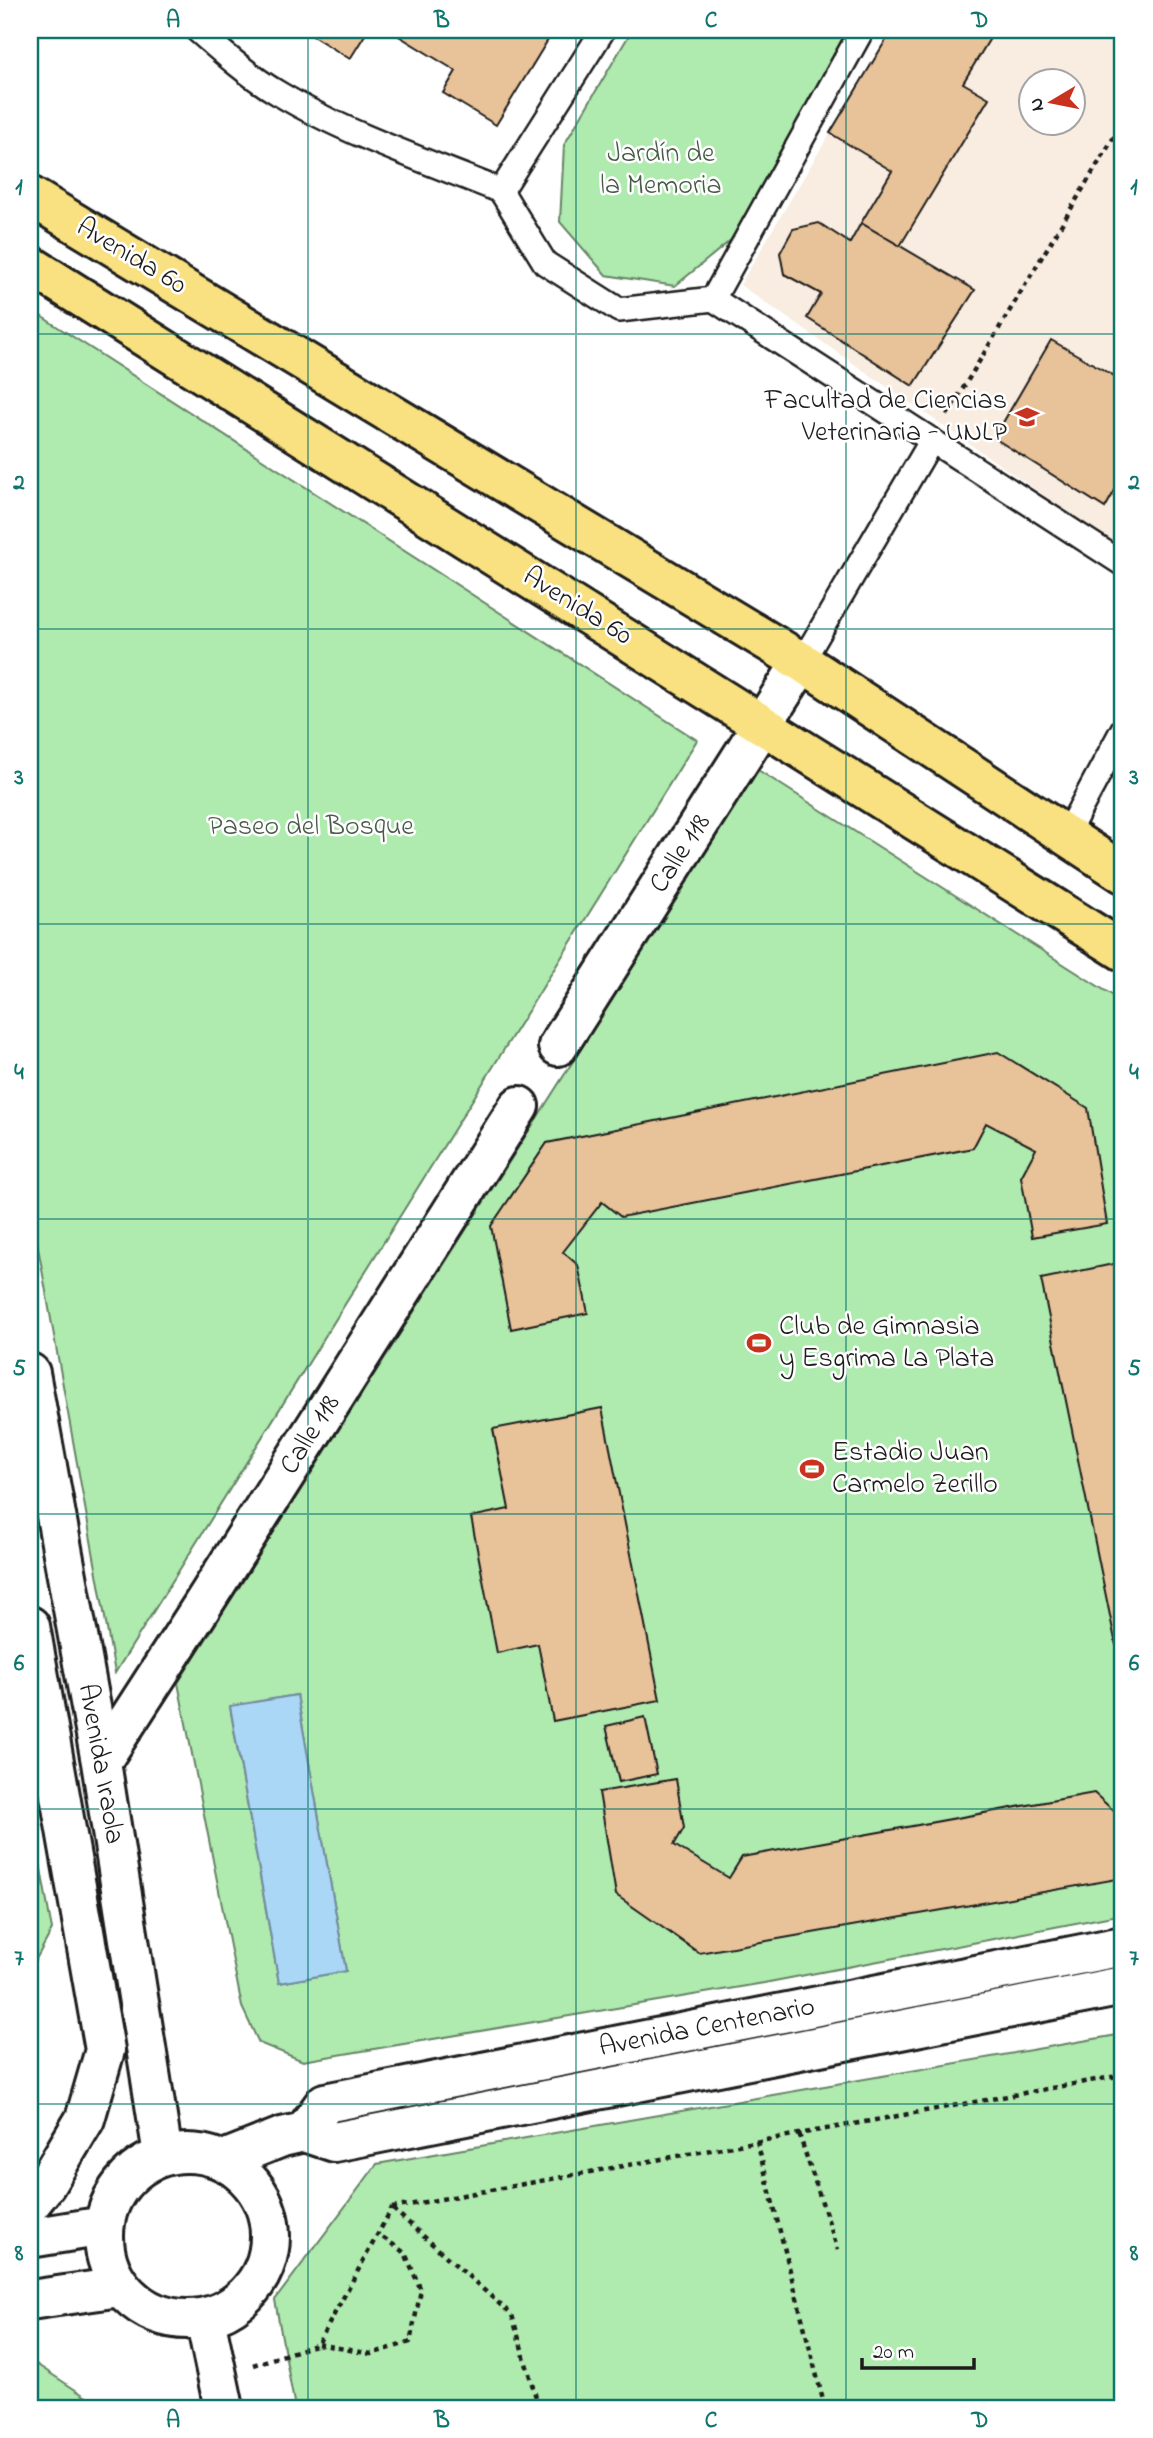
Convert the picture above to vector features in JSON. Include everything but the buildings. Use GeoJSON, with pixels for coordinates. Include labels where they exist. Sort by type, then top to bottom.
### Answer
{"type":"FeatureCollection","features":[{"type":"Feature","properties":{"kind":"main road","name":"Avenida 60"},"geometry":{"type":"LineString","coordinates":[[30,196],[802,662],[1123,873]]}},
{"type":"Feature","properties":{"kind":"main road","name":"Avenida 60"},"geometry":{"type":"LineString","coordinates":[[30,265],[1123,951]]}},
{"type":"Feature","properties":{"kind":"street","name":"Calle 118"},"geometry":{"type":"LineString","coordinates":[[558,1046],[802,662]]}},
{"type":"Feature","properties":{"kind":"street","name":"Calle 118"},"geometry":{"type":"LineString","coordinates":[[101,1762],[519,1106]]}},
{"type":"Feature","properties":{"kind":"street","name":"Avenida Iraola"},"geometry":{"type":"LineString","coordinates":[[30,1373],[101,1762],[163,2155]]}},
{"type":"Feature","properties":{"kind":"street"},"geometry":{"type":"LineString","coordinates":[[30,1626],[105,2049],[86,2119],[46,2184],[30,2204]]}},
{"type":"Feature","properties":{"kind":"street","name":"Avenida Centenario"},"geometry":{"type":"LineString","coordinates":[[1123,1946],[325,2103],[304,2132],[334,2142],[1123,1986]]}},
{"type":"Feature","properties":{"kind":"street"},"geometry":{"type":"LineString","coordinates":[[224,2160],[282,2137],[304,2132]]}},
{"type":"Feature","properties":{"kind":"street"},"geometry":{"type":"LineString","coordinates":[[204,2153],[224,2160],[244,2175],[260,2195],[269,2218],[270,2244],[265,2268],[252,2290],[233,2307],[205,2318],[185,2320],[160,2316],[138,2304],[120,2287],[106,2258],[104,2226],[113,2195],[134,2170],[163,2155],[204,2153]]}},
{"type":"Feature","properties":{"kind":"street"},"geometry":{"type":"LineString","coordinates":[[30,2238],[104,2226]]}},
{"type":"Feature","properties":{"kind":"street"},"geometry":{"type":"LineString","coordinates":[[30,2300],[120,2287]]}},
{"type":"Feature","properties":{"kind":"street"},"geometry":{"type":"LineString","coordinates":[[205,2318],[221,2392]]}},
{"type":"Feature","properties":{"kind":"lane"},"geometry":{"type":"LineString","coordinates":[[197,30],[229,58],[277,93],[343,126],[500,191],[545,263],[619,310],[713,299],[1123,564]]}},
{"type":"Feature","properties":{"kind":"lane"},"geometry":{"type":"LineString","coordinates":[[500,191],[603,30]]}},
{"type":"Feature","properties":{"kind":"lane"},"geometry":{"type":"LineString","coordinates":[[713,299],[862,30]]}},
{"type":"Feature","properties":{"kind":"lane"},"geometry":{"type":"LineString","coordinates":[[802,662],[932,440]]}},
{"type":"Feature","properties":{"kind":"lane"},"geometry":{"type":"LineString","coordinates":[[1066,835],[1123,729]]}},
{"type":"Feature","properties":{"kind":"path"},"geometry":{"type":"LineString","coordinates":[[1110,30],[1123,38]]}},
{"type":"Feature","properties":{"kind":"path"},"geometry":{"type":"LineString","coordinates":[[932,440],[1123,122]]}},
{"type":"Feature","properties":{"kind":"path"},"geometry":{"type":"LineString","coordinates":[[392,2208],[1123,2075]]}},
{"type":"Feature","properties":{"kind":"path"},"geometry":{"type":"LineString","coordinates":[[799,2134],[838,2250]]}},
{"type":"Feature","properties":{"kind":"path"},"geometry":{"type":"LineString","coordinates":[[757,2141],[825,2408]]}},
{"type":"Feature","properties":{"kind":"path"},"geometry":{"type":"LineString","coordinates":[[221,2392],[318,2344],[392,2208]]}},
{"type":"Feature","properties":{"kind":"path"},"geometry":{"type":"LineString","coordinates":[[392,2208],[512,2315],[540,2408]]}},
{"type":"Feature","properties":{"kind":"path"},"geometry":{"type":"LineString","coordinates":[[318,2344],[371,2354],[410,2342],[421,2290],[405,2253],[378,2234]]}},
{"type":"Feature","properties":{"kind":"shaded area","name":"Facultad de Ciencias Veterinaria - UNLP"},"geometry":{"type":"Polygon","coordinates":[[[891,30],[1123,30],[1123,550],[740,285],[891,30]]]}},
{"type":"Feature","properties":{"kind":"green space","name":"Jardín de la Memoria"},"geometry":{"type":"Polygon","coordinates":[[[632,30],[852,30],[737,235],[675,286],[606,275],[560,222],[564,145],[632,30]]]}},
{"type":"Feature","properties":{"kind":"green space","name":"Paseo del Bosque"},"geometry":{"type":"Polygon","coordinates":[[[30,309],[697,740],[115,1673],[30,1203],[30,309]]]}},
{"type":"Feature","properties":{"kind":"green space","name":"Club de Gimnasia y Esgrima La Plata"},"geometry":{"type":"Polygon","coordinates":[[[758,770],[1123,1002],[1123,1914],[764,1983],[303,2061],[259,2043],[242,2007],[178,1683],[758,770]],[[297,1695],[230,1707],[279,1983],[346,1971],[297,1695]]]}},
{"type":"Feature","properties":{"kind":"green space"},"geometry":{"type":"Polygon","coordinates":[[[30,1808],[52,1930],[30,1970],[30,1808]]]}},
{"type":"Feature","properties":{"kind":"green space"},"geometry":{"type":"Polygon","coordinates":[[[1123,2034],[1123,2408],[295,2408],[275,2300],[377,2164],[1123,2034]]]}},
{"type":"Feature","properties":{"kind":"green space"},"geometry":{"type":"Polygon","coordinates":[[[30,2360],[103,2408],[30,2408],[30,2360]]]}},
{"type":"Feature","properties":{"kind":"water"},"geometry":{"type":"Polygon","coordinates":[[[297,1695],[346,1971],[279,1983],[230,1706],[297,1695]]]}},
{"type":"Feature","properties":{"kind":"place","name":"Facultad de Ciencias Veterinaria - UNLP"},"geometry":{"type":"Point","coordinates":[1027,417]}},
{"type":"Feature","properties":{"kind":"place","name":"Club de Gimnasia y Esgrima La Plata"},"geometry":{"type":"Point","coordinates":[759,1343]}},
{"type":"Feature","properties":{"kind":"place","name":"Estadio Juan Carmelo Zerillo"},"geometry":{"type":"Point","coordinates":[812,1469]}}]}
